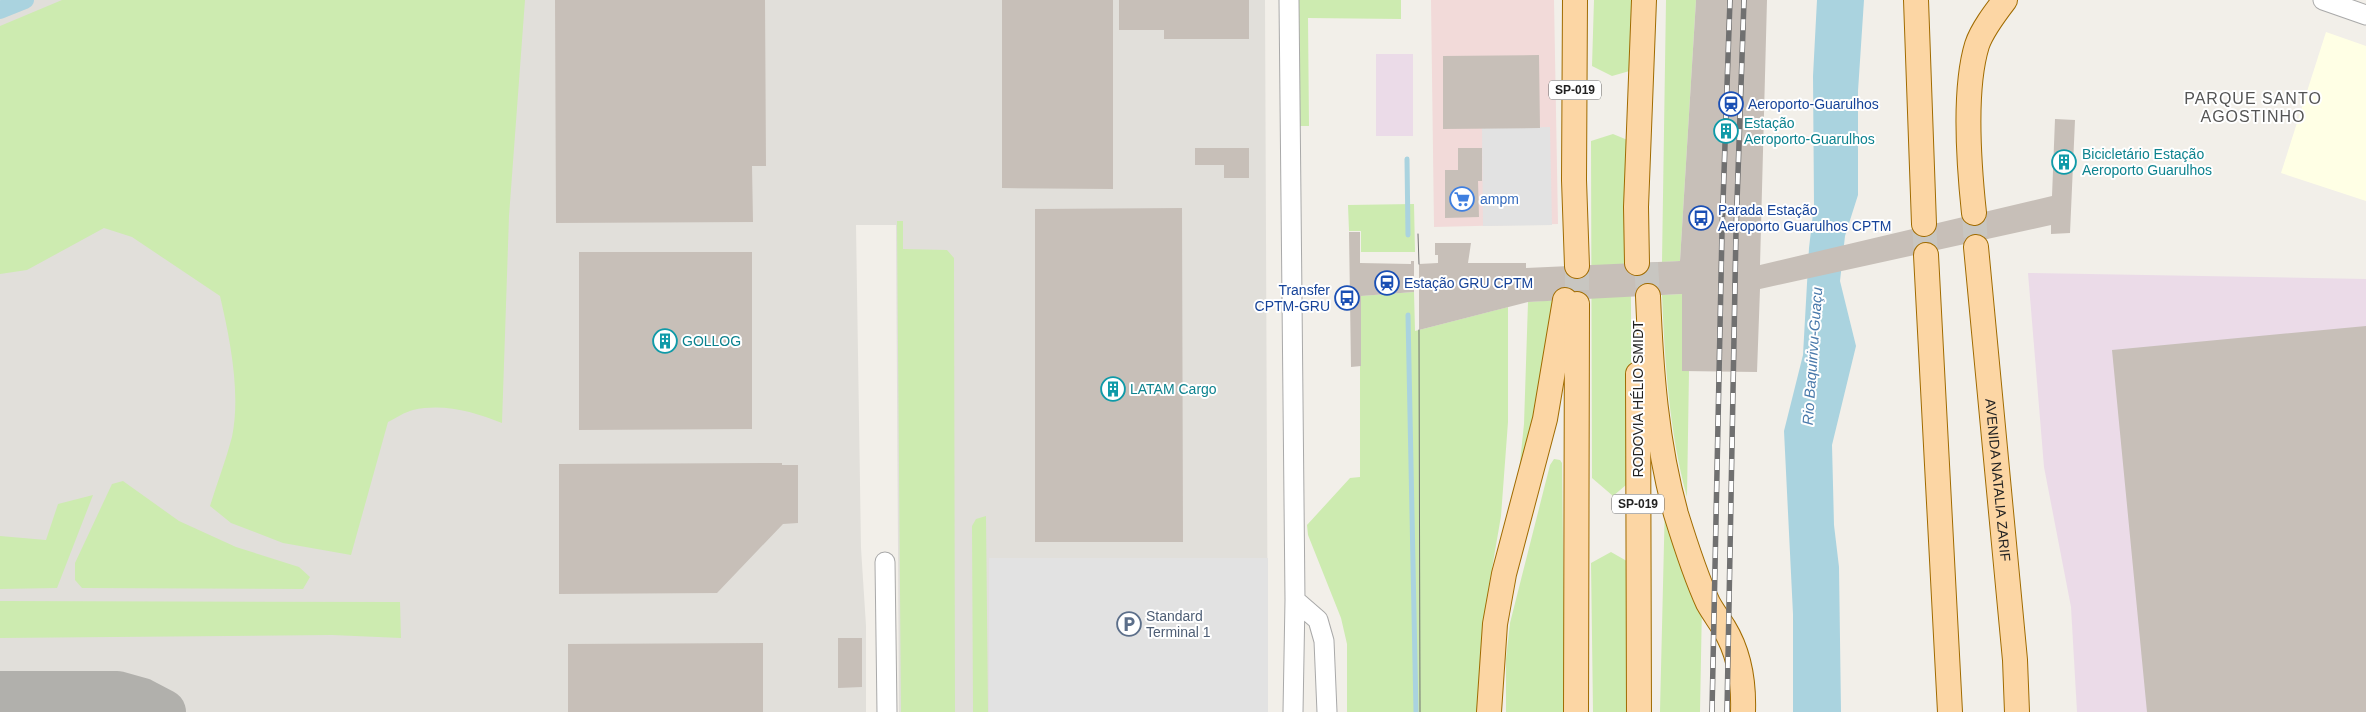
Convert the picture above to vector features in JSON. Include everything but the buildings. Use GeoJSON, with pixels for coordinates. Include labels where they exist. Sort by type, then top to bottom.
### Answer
{"type":"FeatureCollection","features":[{"type":"Feature","properties":{"kind":"main road","name":"SP-019"},"geometry":{"type":"LineString","coordinates":[[1571,266],[1565,217],[1574,180],[1575,0]]}},
{"type":"Feature","properties":{"kind":"main road"},"geometry":{"type":"LineString","coordinates":[[1642,263],[1636,206],[1640,144],[1644,0]]}},
{"type":"Feature","properties":{"kind":"main road"},"geometry":{"type":"LineString","coordinates":[[1916,0],[1924,224]]}},
{"type":"Feature","properties":{"kind":"main road"},"geometry":{"type":"LineString","coordinates":[[1974,213],[1970,139],[1970,84],[1977,44],[2005,0]]}},
{"type":"Feature","properties":{"kind":"main road","name":"AVENIDA NATALIA ZARIF"},"geometry":{"type":"LineString","coordinates":[[1976,248],[2015,660],[2017,712]]}},
{"type":"Feature","properties":{"kind":"main road"},"geometry":{"type":"LineString","coordinates":[[1926,255],[1950,712]]}},
{"type":"Feature","properties":{"kind":"main road","name":"RODOVIA HÉLIO SMIDT"},"geometry":{"type":"LineString","coordinates":[[1639,712],[1643,296],[1658,435],[1676,513],[1707,601],[1733,645],[1739,663],[1742,682],[1743,712]]}},
{"type":"Feature","properties":{"kind":"main road"},"geometry":{"type":"LineString","coordinates":[[1489,712],[1495,624],[1504,574],[1546,420],[1571,300],[1576,712]]}},
{"type":"Feature","properties":{"kind":"street"},"geometry":{"type":"LineString","coordinates":[[1289,0],[1295,600],[1293,712]]}},
{"type":"Feature","properties":{"kind":"street"},"geometry":{"type":"LineString","coordinates":[[2323,0],[2366,15]]}},
{"type":"Feature","properties":{"kind":"street"},"geometry":{"type":"LineString","coordinates":[[885,562],[887,712]]}},
{"type":"Feature","properties":{"kind":"street"},"geometry":{"type":"LineString","coordinates":[[1295,600],[1318,620],[1324,641],[1327,712]]}},
{"type":"Feature","properties":{"kind":"shaded area"},"geometry":{"type":"Polygon","coordinates":[[[0,0],[1265,0],[1268,712],[899,712],[896,225],[856,225],[861,548],[866,626],[866,712],[0,712],[0,0]]]}},
{"type":"Feature","properties":{"kind":"shaded area"},"geometry":{"type":"Polygon","coordinates":[[[1431,0],[1554,0],[1558,224],[1434,227],[1431,0]]]}},
{"type":"Feature","properties":{"kind":"shaded area"},"geometry":{"type":"Polygon","coordinates":[[[2326,32],[2366,46],[2366,201],[2281,173],[2326,32]]]}},
{"type":"Feature","properties":{"kind":"shaded area"},"geometry":{"type":"Polygon","coordinates":[[[1376,54],[1413,54],[1413,136],[1376,136],[1376,54]]]}},
{"type":"Feature","properties":{"kind":"shaded area"},"geometry":{"type":"Polygon","coordinates":[[[1550,127],[1552,225],[1483,226],[1482,128],[1550,127]]]}},
{"type":"Feature","properties":{"kind":"shaded area"},"geometry":{"type":"Polygon","coordinates":[[[2028,273],[2366,279],[2366,712],[2077,712],[2071,607],[2044,467],[2028,273]]]}},
{"type":"Feature","properties":{"kind":"shaded area","name":"Standard Terminal 1"},"geometry":{"type":"Polygon","coordinates":[[[989,558],[1268,558],[1268,712],[989,712],[989,558]]]}},
{"type":"Feature","properties":{"kind":"green space"},"geometry":{"type":"Polygon","coordinates":[[[62,0],[525,0],[509,216],[502,423],[470,412],[447,408],[413,410],[388,422],[351,555],[283,543],[231,523],[210,506],[232,437],[235,402],[231,348],[220,296],[132,237],[104,228],[27,270],[0,274],[0,26],[62,0]]]}},
{"type":"Feature","properties":{"kind":"green space"},"geometry":{"type":"Polygon","coordinates":[[[1299,0],[1401,0],[1401,19],[1308,18],[1309,126],[1300,126],[1299,0]]]}},
{"type":"Feature","properties":{"kind":"green space"},"geometry":{"type":"Polygon","coordinates":[[[1594,0],[1634,0],[1633,70],[1612,76],[1592,66],[1594,0]]]}},
{"type":"Feature","properties":{"kind":"green space"},"geometry":{"type":"Polygon","coordinates":[[[1666,0],[1696,0],[1680,261],[1662,262],[1666,0]]]}},
{"type":"Feature","properties":{"kind":"green space"},"geometry":{"type":"Polygon","coordinates":[[[1613,134],[1630,141],[1632,480],[1613,496],[1592,478],[1591,141],[1613,134]]]}},
{"type":"Feature","properties":{"kind":"green space"},"geometry":{"type":"Polygon","coordinates":[[[1414,204],[1415,252],[1361,252],[1361,231],[1349,231],[1348,205],[1414,204]]]}},
{"type":"Feature","properties":{"kind":"green space"},"geometry":{"type":"Polygon","coordinates":[[[897,221],[903,221],[903,249],[947,250],[954,258],[955,712],[901,712],[897,221]]]}},
{"type":"Feature","properties":{"kind":"green space"},"geometry":{"type":"Polygon","coordinates":[[[1414,292],[1415,331],[1508,307],[1508,422],[1501,516],[1488,592],[1481,662],[1482,712],[1347,712],[1347,644],[1341,618],[1308,535],[1307,525],[1350,478],[1360,477],[1360,296],[1414,292]]]}},
{"type":"Feature","properties":{"kind":"green space"},"geometry":{"type":"Polygon","coordinates":[[[1682,294],[1682,371],[1689,371],[1687,497],[1672,422],[1666,372],[1662,295],[1682,294]]]}},
{"type":"Feature","properties":{"kind":"green space"},"geometry":{"type":"Polygon","coordinates":[[[1558,300],[1516,500],[1524,424],[1528,302],[1558,300]]]}},
{"type":"Feature","properties":{"kind":"green space"},"geometry":{"type":"Polygon","coordinates":[[[1554,459],[1560,460],[1562,463],[1565,712],[1506,712],[1506,659],[1510,623],[1550,465],[1554,459]]]}},
{"type":"Feature","properties":{"kind":"green space"},"geometry":{"type":"Polygon","coordinates":[[[123,481],[179,521],[236,547],[299,567],[310,577],[303,589],[82,588],[75,580],[75,563],[112,484],[123,481]]]}},
{"type":"Feature","properties":{"kind":"green space"},"geometry":{"type":"Polygon","coordinates":[[[93,495],[57,588],[0,589],[0,536],[46,540],[58,504],[93,495]]]}},
{"type":"Feature","properties":{"kind":"green space"},"geometry":{"type":"Polygon","coordinates":[[[1665,501],[1702,603],[1700,712],[1660,712],[1665,501]]]}},
{"type":"Feature","properties":{"kind":"green space"},"geometry":{"type":"Polygon","coordinates":[[[986,516],[988,712],[973,712],[972,526],[976,519],[986,516]]]}},
{"type":"Feature","properties":{"kind":"green space"},"geometry":{"type":"Polygon","coordinates":[[[1611,552],[1632,564],[1633,712],[1593,712],[1591,563],[1611,552]]]}},
{"type":"Feature","properties":{"kind":"green space"},"geometry":{"type":"Polygon","coordinates":[[[0,601],[400,602],[401,638],[332,635],[0,638],[0,601]]]}},
{"type":"Feature","properties":{"kind":"water","name":"Rio Baquirivu-Guaçu"},"geometry":{"type":"Polygon","coordinates":[[[1817,0],[1864,0],[1858,91],[1858,195],[1845,236],[1840,281],[1856,346],[1832,445],[1834,525],[1839,567],[1841,712],[1793,712],[1793,614],[1784,431],[1803,355],[1809,248],[1814,205],[1813,76],[1817,0]]]}},
{"type":"Feature","properties":{"kind":"waterway"},"geometry":{"type":"LineString","coordinates":[[0,10],[25,0]]}},
{"type":"Feature","properties":{"kind":"waterway"},"geometry":{"type":"LineString","coordinates":[[1407,159],[1408,235]]}},
{"type":"Feature","properties":{"kind":"waterway"},"geometry":{"type":"LineString","coordinates":[[1408,315],[1416,712]]}},
{"type":"Feature","properties":{"kind":"taxiway"},"geometry":{"type":"LineString","coordinates":[[0,694],[117,694],[142,701],[163,712]]}},
{"type":"Feature","properties":{"kind":"tunnel"},"geometry":{"type":"LineString","coordinates":[[1974,213],[1976,247]]}},
{"type":"Feature","properties":{"kind":"tunnel"},"geometry":{"type":"LineString","coordinates":[[1924,224],[1926,255]]}},
{"type":"Feature","properties":{"kind":"tunnel"},"geometry":{"type":"LineString","coordinates":[[1646,263],[1648,296]]}},
{"type":"Feature","properties":{"kind":"tunnel"},"geometry":{"type":"LineString","coordinates":[[1577,266],[1577,299]]}},
{"type":"Feature","properties":{"kind":"tram line"},"geometry":{"type":"LineString","coordinates":[[1418,234],[1419,264]]}},
{"type":"Feature","properties":{"kind":"tram line"},"geometry":{"type":"LineString","coordinates":[[1419,330],[1420,712]]}},
{"type":"Feature","properties":{"kind":"railway"},"geometry":{"type":"LineString","coordinates":[[1712,712],[1722,231],[1730,0]]}},
{"type":"Feature","properties":{"kind":"railway"},"geometry":{"type":"LineString","coordinates":[[1727,712],[1736,231],[1744,0]]}},
{"type":"Feature","properties":{"kind":"place","name":"Aeroporto-Guarulhos"},"geometry":{"type":"Point","coordinates":[1731,104]}},
{"type":"Feature","properties":{"kind":"place","name":"Estação Aeroporto-Guarulhos"},"geometry":{"type":"Point","coordinates":[1726,131]}},
{"type":"Feature","properties":{"kind":"place","name":"Bicicletário Estação Aeroporto Guarulhos"},"geometry":{"type":"Point","coordinates":[2064,162]}},
{"type":"Feature","properties":{"kind":"place","name":"ampm"},"geometry":{"type":"Point","coordinates":[1462,199]}},
{"type":"Feature","properties":{"kind":"place","name":"Parada Estação Aeroporto Guarulhos CPTM"},"geometry":{"type":"Point","coordinates":[1701,218]}},
{"type":"Feature","properties":{"kind":"place","name":"Estação GRU CPTM"},"geometry":{"type":"Point","coordinates":[1387,283]}},
{"type":"Feature","properties":{"kind":"place","name":"Transfer CPTM-GRU"},"geometry":{"type":"Point","coordinates":[1347,298]}},
{"type":"Feature","properties":{"kind":"place","name":"GOLLOG"},"geometry":{"type":"Point","coordinates":[665,341]}},
{"type":"Feature","properties":{"kind":"place","name":"LATAM Cargo"},"geometry":{"type":"Point","coordinates":[1113,389]}},
{"type":"Feature","properties":{"kind":"place","name":"Standard Terminal 1"},"geometry":{"type":"Point","coordinates":[1129,624]}},
{"type":"Feature","properties":{"kind":"district","name":"PARQUE SANTO AGOSTINHO"},"geometry":{"type":"Point","coordinates":[2253,107]}}]}
